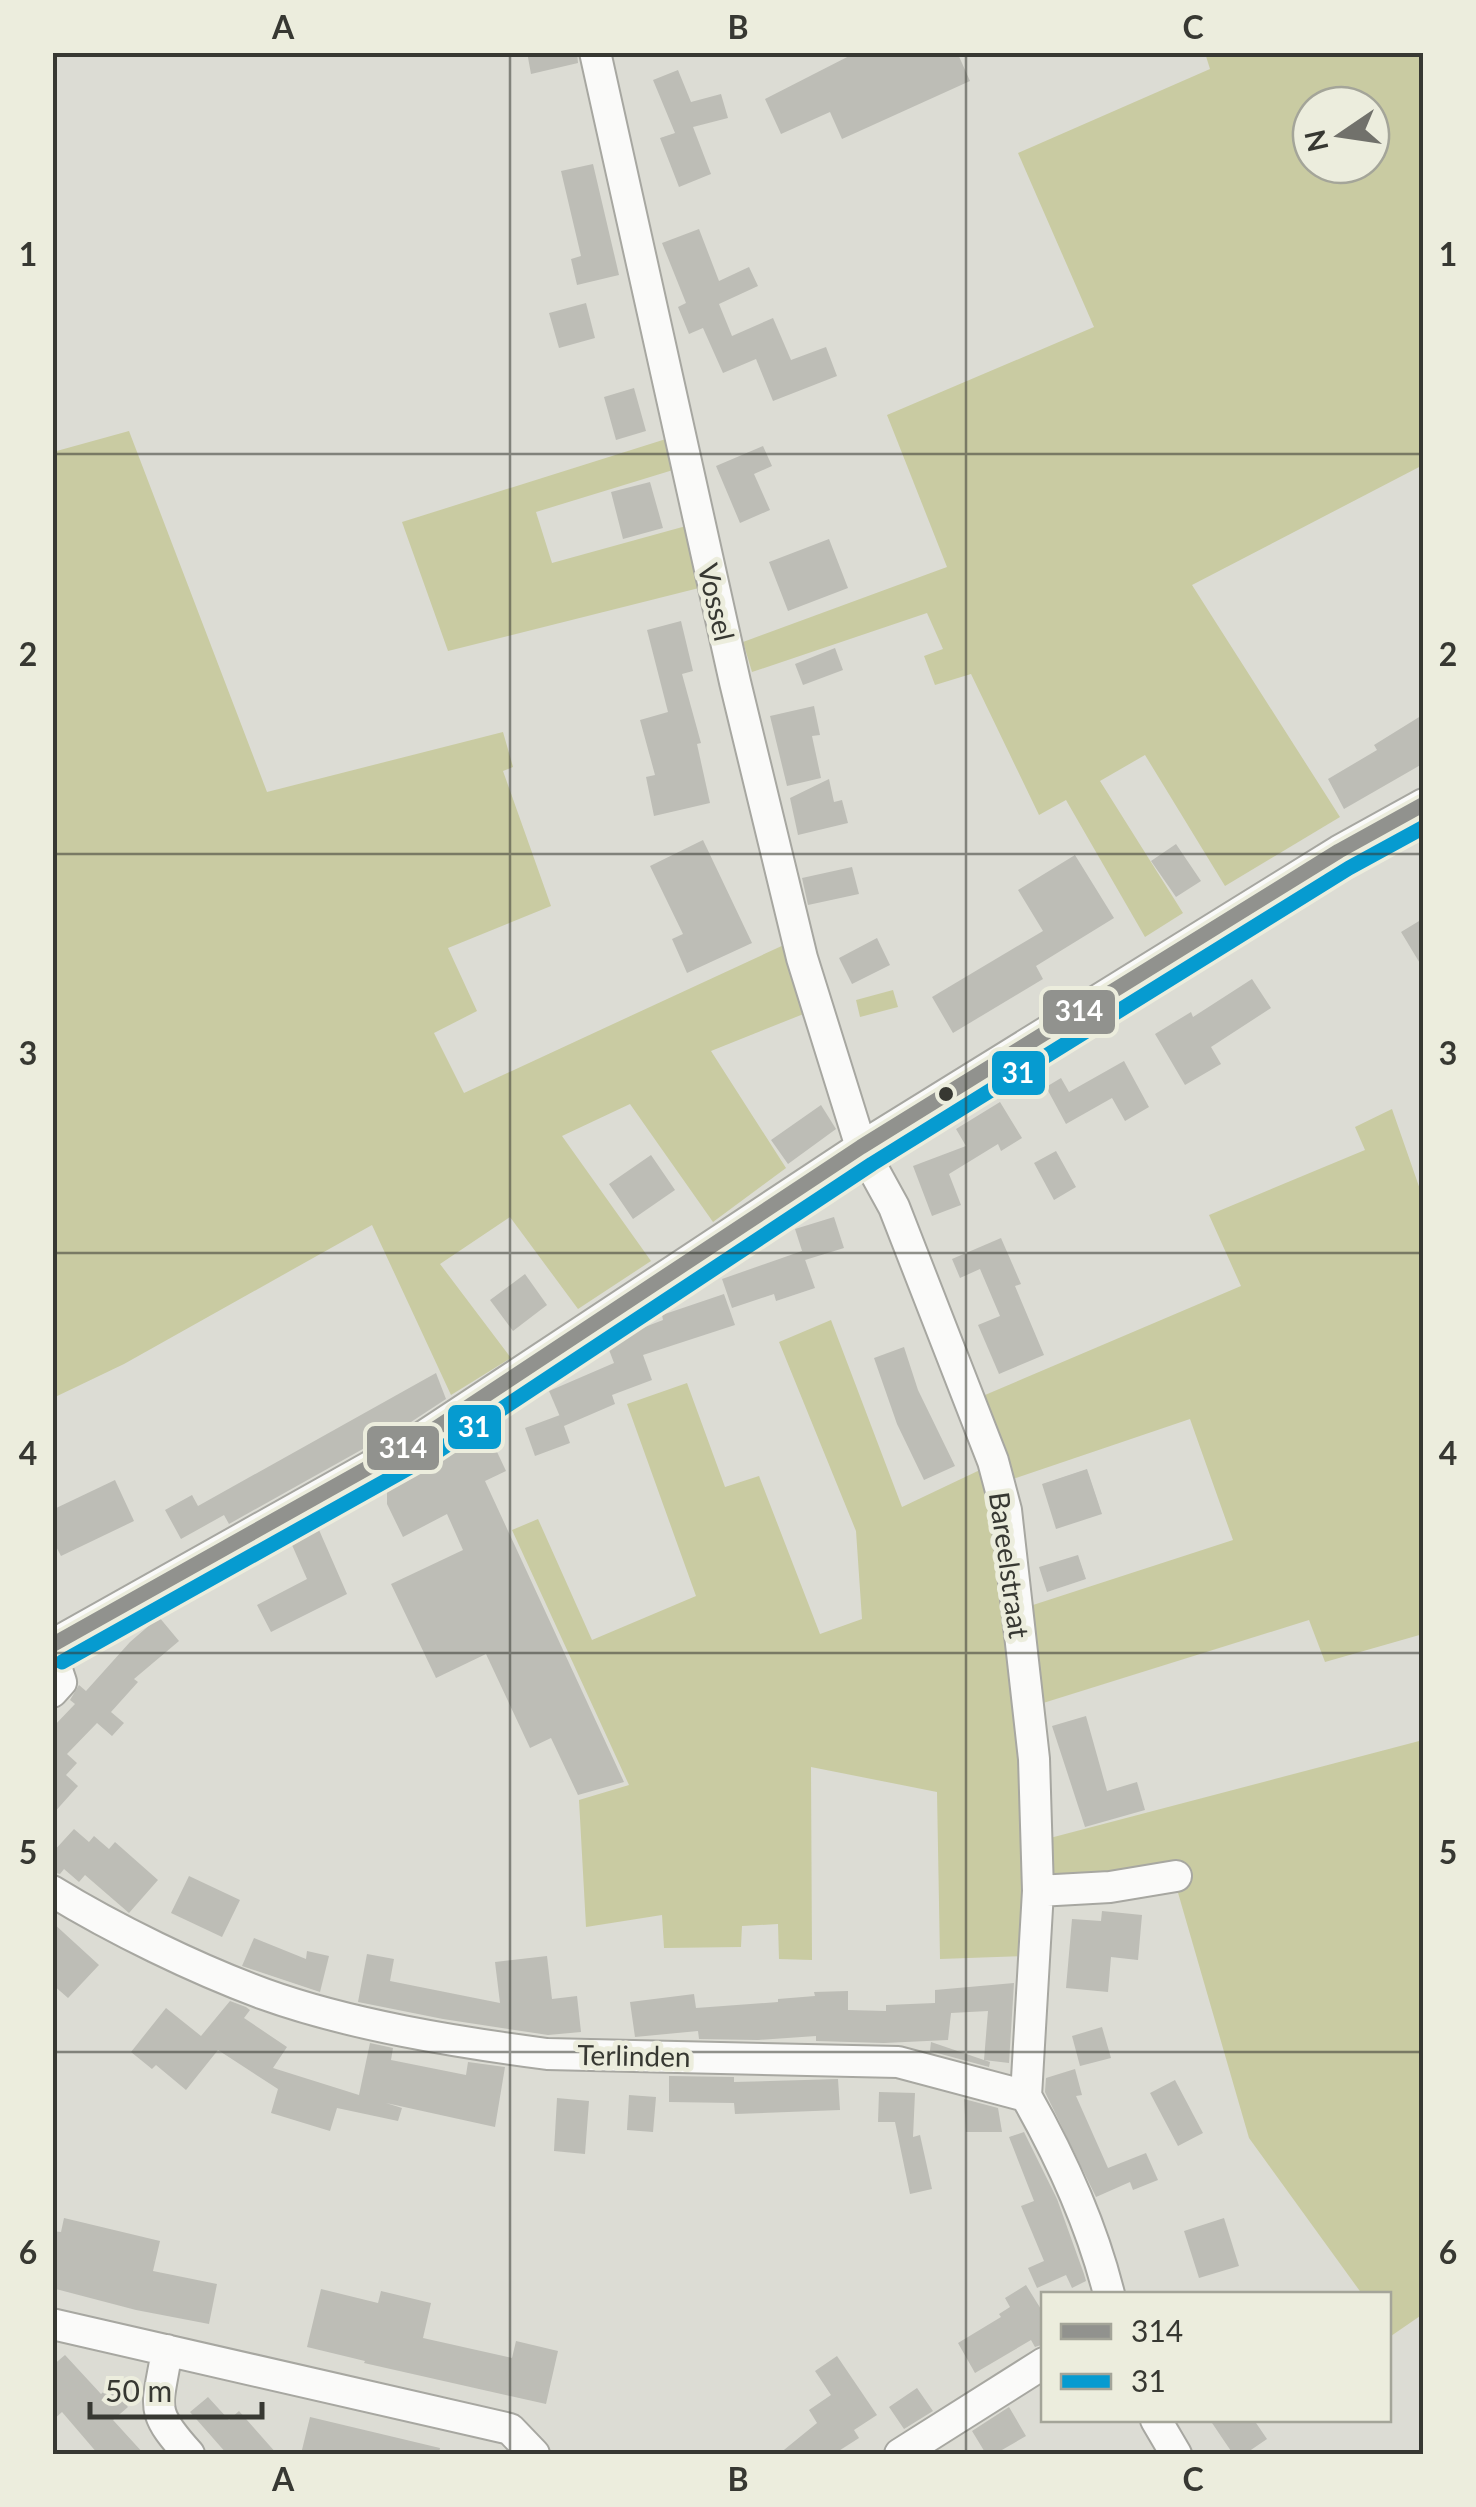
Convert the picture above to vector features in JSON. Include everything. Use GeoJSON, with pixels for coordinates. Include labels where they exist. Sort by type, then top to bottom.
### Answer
{"type":"FeatureCollection","features":[{"type":"Feature","properties":{"kind":"street","name":"Vossel"},"geometry":{"type":"LineString","coordinates":[[594,52],[802,958],[861,1147]]}},
{"type":"Feature","properties":{"kind":"street"},"geometry":{"type":"LineString","coordinates":[[52,1645],[420,1438],[861,1147],[1339,851],[1424,804]]}},
{"type":"Feature","properties":{"kind":"street","name":"Bareelstraat"},"geometry":{"type":"LineString","coordinates":[[861,1147],[894,1207],[993,1461],[1006,1510],[1034,1759],[1038,1891],[1026,2096]]}},
{"type":"Feature","properties":{"kind":"street"},"geometry":{"type":"LineString","coordinates":[[52,1654],[61,1682],[52,1692]]}},
{"type":"Feature","properties":{"kind":"street"},"geometry":{"type":"LineString","coordinates":[[1038,1891],[1110,1887],[1176,1876]]}},
{"type":"Feature","properties":{"kind":"street","name":"Terlinden"},"geometry":{"type":"LineString","coordinates":[[52,1890],[239,1984],[324,2012],[547,2054],[898,2062],[1026,2096]]}},
{"type":"Feature","properties":{"kind":"street"},"geometry":{"type":"LineString","coordinates":[[1026,2096],[1048,2134],[1108,2292]]}},
{"type":"Feature","properties":{"kind":"street"},"geometry":{"type":"LineString","coordinates":[[52,2324],[510,2429],[534,2454]]}},
{"type":"Feature","properties":{"kind":"street"},"geometry":{"type":"LineString","coordinates":[[166,2350],[157,2412],[165,2428],[190,2454]]}},
{"type":"Feature","properties":{"kind":"street"},"geometry":{"type":"LineString","coordinates":[[900,2454],[1041,2365]]}},
{"type":"Feature","properties":{"kind":"street"},"geometry":{"type":"LineString","coordinates":[[1157,2422],[1176,2454]]}},
{"type":"Feature","properties":{"kind":"green space"},"geometry":{"type":"Polygon","coordinates":[[[1205,53],[1423,53],[1423,465],[1192,585],[1340,817],[1225,886],[1145,755],[1100,781],[1183,913],[1145,937],[1066,800],[1039,815],[971,674],[935,685],[924,656],[943,649],[927,613],[752,672],[743,642],[947,567],[887,415],[1094,327],[1018,153],[1210,69],[1205,53]]]}},
{"type":"Feature","properties":{"kind":"green space"},"geometry":{"type":"Polygon","coordinates":[[[129,431],[267,792],[503,732],[513,767],[503,771],[551,906],[448,948],[477,1011],[434,1033],[464,1093],[786,944],[806,1013],[711,1051],[786,1168],[713,1222],[630,1104],[562,1136],[651,1261],[578,1309],[510,1217],[440,1264],[511,1358],[451,1395],[372,1225],[124,1364],[53,1398],[53,452],[129,431]]]}},
{"type":"Feature","properties":{"kind":"green space"},"geometry":{"type":"Polygon","coordinates":[[[666,439],[673,470],[536,512],[552,563],[686,526],[699,588],[448,651],[402,522],[666,439]]]}},
{"type":"Feature","properties":{"kind":"green space"},"geometry":{"type":"Polygon","coordinates":[[[893,990],[898,1007],[860,1017],[856,1000],[893,990]]]}},
{"type":"Feature","properties":{"kind":"green space"},"geometry":{"type":"Polygon","coordinates":[[[1392,1109],[1423,1198],[1423,1634],[1325,1662],[1309,1620],[1040,1704],[1033,1605],[1233,1540],[1190,1419],[1013,1479],[985,1395],[1241,1286],[1209,1215],[1365,1150],[1355,1127],[1392,1109]]]}},
{"type":"Feature","properties":{"kind":"green space"},"geometry":{"type":"Polygon","coordinates":[[[831,1320],[902,1507],[982,1469],[1003,1558],[1017,1674],[1027,1956],[940,1959],[937,1792],[811,1767],[812,1960],[779,1959],[778,1924],[742,1926],[741,1947],[664,1948],[662,1915],[586,1927],[579,1800],[629,1785],[512,1530],[538,1519],[592,1640],[696,1596],[627,1404],[687,1383],[725,1487],[759,1476],[820,1634],[862,1619],[856,1531],[779,1342],[831,1320]]]}},
{"type":"Feature","properties":{"kind":"green space"},"geometry":{"type":"Polygon","coordinates":[[[1423,1740],[1423,2314],[1391,2336],[1391,2292],[1361,2292],[1249,2138],[1172,1872],[1050,1882],[1050,1838],[1423,1740]]]}},
{"type":"Feature","properties":{"kind":"building"},"geometry":{"type":"Polygon","coordinates":[[[527,52],[577,52],[578,63],[531,74],[527,52]]]}},
{"type":"Feature","properties":{"kind":"building"},"geometry":{"type":"Polygon","coordinates":[[[857,52],[957,52],[970,81],[842,139],[830,112],[781,134],[765,99],[857,52]]]}},
{"type":"Feature","properties":{"kind":"building"},"geometry":{"type":"Polygon","coordinates":[[[678,70],[691,102],[721,94],[728,118],[693,127],[711,174],[679,187],[660,138],[675,133],[653,80],[678,70]]]}},
{"type":"Feature","properties":{"kind":"building"},"geometry":{"type":"Polygon","coordinates":[[[593,164],[619,275],[577,285],[571,259],[581,256],[561,171],[593,164]]]}},
{"type":"Feature","properties":{"kind":"building"},"geometry":{"type":"Polygon","coordinates":[[[699,229],[719,281],[749,267],[758,286],[719,304],[732,336],[773,318],[791,360],[826,347],[837,376],[773,401],[756,359],[723,373],[703,328],[689,334],[678,307],[686,303],[662,243],[699,229]]]}},
{"type":"Feature","properties":{"kind":"building"},"geometry":{"type":"Polygon","coordinates":[[[586,303],[595,338],[559,348],[549,313],[586,303]]]}},
{"type":"Feature","properties":{"kind":"building"},"geometry":{"type":"Polygon","coordinates":[[[634,388],[646,431],[616,440],[604,397],[634,388]]]}},
{"type":"Feature","properties":{"kind":"building"},"geometry":{"type":"Polygon","coordinates":[[[763,446],[772,466],[754,474],[770,510],[740,523],[716,466],[763,446]]]}},
{"type":"Feature","properties":{"kind":"building"},"geometry":{"type":"Polygon","coordinates":[[[650,482],[663,528],[623,539],[611,492],[650,482]]]}},
{"type":"Feature","properties":{"kind":"building"},"geometry":{"type":"Polygon","coordinates":[[[829,539],[848,588],[788,611],[769,562],[829,539]]]}},
{"type":"Feature","properties":{"kind":"building"},"geometry":{"type":"Polygon","coordinates":[[[681,621],[693,671],[682,674],[701,743],[697,744],[710,803],[654,816],[646,777],[655,775],[640,720],[668,712],[647,630],[681,621]]]}},
{"type":"Feature","properties":{"kind":"building"},"geometry":{"type":"Polygon","coordinates":[[[835,648],[843,670],[803,685],[795,664],[835,648]]]}},
{"type":"Feature","properties":{"kind":"building"},"geometry":{"type":"Polygon","coordinates":[[[814,706],[820,735],[812,736],[821,778],[787,786],[770,716],[814,706]]]}},
{"type":"Feature","properties":{"kind":"building"},"geometry":{"type":"Polygon","coordinates":[[[1424,714],[1424,763],[1344,809],[1328,779],[1377,750],[1374,745],[1424,714]]]}},
{"type":"Feature","properties":{"kind":"building"},"geometry":{"type":"Polygon","coordinates":[[[829,779],[834,802],[842,800],[848,823],[798,835],[790,798],[829,779]]]}},
{"type":"Feature","properties":{"kind":"building"},"geometry":{"type":"Polygon","coordinates":[[[703,840],[752,943],[687,973],[672,939],[683,934],[650,866],[703,840]]]}},
{"type":"Feature","properties":{"kind":"building"},"geometry":{"type":"Polygon","coordinates":[[[1176,844],[1201,881],[1176,897],[1151,861],[1176,844]]]}},
{"type":"Feature","properties":{"kind":"building"},"geometry":{"type":"Polygon","coordinates":[[[1075,855],[1114,918],[1036,966],[1043,979],[953,1033],[932,997],[1043,931],[1018,890],[1075,855]]]}},
{"type":"Feature","properties":{"kind":"building"},"geometry":{"type":"Polygon","coordinates":[[[852,867],[859,894],[808,905],[802,878],[852,867]]]}},
{"type":"Feature","properties":{"kind":"building"},"geometry":{"type":"Polygon","coordinates":[[[1424,918],[1424,970],[1401,932],[1424,918]]]}},
{"type":"Feature","properties":{"kind":"building"},"geometry":{"type":"Polygon","coordinates":[[[877,938],[890,965],[852,984],[839,958],[877,938]]]}},
{"type":"Feature","properties":{"kind":"building"},"geometry":{"type":"Polygon","coordinates":[[[1252,979],[1271,1008],[1211,1047],[1221,1064],[1185,1085],[1155,1034],[1191,1012],[1193,1017],[1252,979]]]}},
{"type":"Feature","properties":{"kind":"building"},"geometry":{"type":"Polygon","coordinates":[[[1124,1061],[1149,1107],[1125,1121],[1112,1098],[1066,1124],[1046,1087],[1061,1078],[1069,1092],[1124,1061]]]}},
{"type":"Feature","properties":{"kind":"building"},"geometry":{"type":"Polygon","coordinates":[[[1000,1102],[1022,1138],[1001,1151],[998,1144],[949,1174],[961,1205],[932,1216],[913,1166],[966,1146],[956,1129],[1000,1102]]]}},
{"type":"Feature","properties":{"kind":"building"},"geometry":{"type":"Polygon","coordinates":[[[821,1105],[836,1129],[788,1164],[771,1140],[821,1105]]]}},
{"type":"Feature","properties":{"kind":"building"},"geometry":{"type":"Polygon","coordinates":[[[1056,1151],[1076,1187],[1054,1200],[1034,1163],[1056,1151]]]}},
{"type":"Feature","properties":{"kind":"building"},"geometry":{"type":"Polygon","coordinates":[[[651,1155],[675,1190],[633,1219],[609,1184],[651,1155]]]}},
{"type":"Feature","properties":{"kind":"building"},"geometry":{"type":"Polygon","coordinates":[[[834,1217],[844,1248],[805,1260],[795,1229],[834,1217]]]}},
{"type":"Feature","properties":{"kind":"building"},"geometry":{"type":"Polygon","coordinates":[[[1001,1238],[1021,1284],[1015,1286],[1044,1355],[999,1374],[978,1325],[1000,1316],[980,1269],[960,1278],[952,1259],[1001,1238]]]}},
{"type":"Feature","properties":{"kind":"building"},"geometry":{"type":"Polygon","coordinates":[[[802,1251],[815,1288],[776,1301],[774,1294],[732,1308],[722,1279],[802,1251]]]}},
{"type":"Feature","properties":{"kind":"building"},"geometry":{"type":"Polygon","coordinates":[[[525,1274],[547,1305],[513,1331],[490,1300],[525,1274]]]}},
{"type":"Feature","properties":{"kind":"building"},"geometry":{"type":"Polygon","coordinates":[[[724,1294],[735,1325],[643,1355],[652,1380],[612,1395],[615,1404],[564,1426],[549,1391],[614,1363],[606,1342],[663,1320],[662,1315],[724,1294]]]}},
{"type":"Feature","properties":{"kind":"building"},"geometry":{"type":"Polygon","coordinates":[[[904,1347],[918,1390],[955,1466],[924,1480],[897,1424],[874,1358],[904,1347]]]}},
{"type":"Feature","properties":{"kind":"building"},"geometry":{"type":"Polygon","coordinates":[[[436,1373],[446,1399],[411,1422],[229,1524],[224,1515],[181,1539],[165,1510],[192,1495],[198,1506],[436,1373]]]}},
{"type":"Feature","properties":{"kind":"building"},"geometry":{"type":"Polygon","coordinates":[[[560,1415],[570,1443],[535,1456],[525,1428],[560,1415]]]}},
{"type":"Feature","properties":{"kind":"building"},"geometry":{"type":"Polygon","coordinates":[[[491,1439],[506,1471],[485,1481],[624,1782],[578,1795],[551,1738],[530,1748],[486,1654],[436,1678],[391,1584],[463,1550],[447,1514],[403,1537],[387,1504],[387,1491],[423,1472],[419,1464],[465,1441],[469,1449],[491,1439]]]}},
{"type":"Feature","properties":{"kind":"building"},"geometry":{"type":"Polygon","coordinates":[[[1087,1469],[1102,1514],[1056,1529],[1042,1484],[1087,1469]]]}},
{"type":"Feature","properties":{"kind":"building"},"geometry":{"type":"Polygon","coordinates":[[[115,1480],[134,1521],[61,1556],[52,1539],[52,1510],[115,1480]]]}},
{"type":"Feature","properties":{"kind":"building"},"geometry":{"type":"Polygon","coordinates":[[[316,1523],[347,1594],[271,1632],[257,1605],[307,1579],[288,1536],[316,1523]]]}},
{"type":"Feature","properties":{"kind":"building"},"geometry":{"type":"Polygon","coordinates":[[[1078,1555],[1086,1579],[1047,1592],[1039,1567],[1078,1555]]]}},
{"type":"Feature","properties":{"kind":"building"},"geometry":{"type":"Polygon","coordinates":[[[159,1617],[179,1641],[134,1679],[138,1682],[111,1712],[124,1723],[112,1736],[97,1723],[67,1754],[77,1763],[66,1775],[78,1786],[52,1815],[52,1728],[75,1704],[70,1700],[79,1685],[86,1691],[130,1642],[159,1617]]]}},
{"type":"Feature","properties":{"kind":"building"},"geometry":{"type":"Polygon","coordinates":[[[1086,1716],[1107,1791],[1137,1782],[1145,1810],[1085,1827],[1052,1726],[1086,1716]]]}},
{"type":"Feature","properties":{"kind":"building"},"geometry":{"type":"Polygon","coordinates":[[[74,1829],[89,1842],[94,1836],[109,1849],[115,1842],[158,1880],[129,1913],[85,1875],[79,1882],[64,1869],[60,1874],[52,1872],[52,1853],[74,1829]]]}},
{"type":"Feature","properties":{"kind":"building"},"geometry":{"type":"Polygon","coordinates":[[[189,1876],[240,1900],[222,1937],[171,1913],[189,1876]]]}},
{"type":"Feature","properties":{"kind":"building"},"geometry":{"type":"Polygon","coordinates":[[[1102,1911],[1142,1915],[1138,1960],[1111,1957],[1108,1992],[1066,1988],[1072,1919],[1101,1921],[1102,1911]]]}},
{"type":"Feature","properties":{"kind":"building"},"geometry":{"type":"Polygon","coordinates":[[[52,1922],[99,1965],[68,1998],[52,1984],[52,1922]]]}},
{"type":"Feature","properties":{"kind":"building"},"geometry":{"type":"Polygon","coordinates":[[[254,1938],[306,1959],[307,1951],[329,1956],[320,1992],[242,1966],[254,1938]]]}},
{"type":"Feature","properties":{"kind":"building"},"geometry":{"type":"Polygon","coordinates":[[[367,1954],[394,1959],[390,1981],[500,2003],[495,1962],[547,1956],[552,1999],[577,1996],[581,2032],[548,2035],[358,2002],[367,1954]]]}},
{"type":"Feature","properties":{"kind":"building"},"geometry":{"type":"Polygon","coordinates":[[[1014,1983],[1009,2063],[984,2060],[988,2011],[951,2013],[948,2040],[816,2041],[816,2036],[699,2039],[698,2031],[635,2037],[630,2002],[694,1994],[696,2008],[778,2002],[815,1996],[814,1992],[848,1991],[848,2010],[886,2011],[886,2005],[935,2003],[935,1990],[1014,1983]]]}},
{"type":"Feature","properties":{"kind":"building"},"geometry":{"type":"Polygon","coordinates":[[[230,2001],[250,2010],[244,2018],[287,2047],[273,2068],[359,2095],[370,2043],[393,2048],[391,2060],[466,2075],[468,2062],[505,2067],[495,2127],[386,2103],[402,2108],[398,2121],[337,2108],[330,2131],[271,2113],[278,2089],[218,2050],[186,2090],[156,2065],[152,2069],[131,2052],[166,2008],[201,2036],[230,2001]]]}},
{"type":"Feature","properties":{"kind":"building"},"geometry":{"type":"Polygon","coordinates":[[[1102,2027],[1111,2058],[1080,2066],[1072,2036],[1102,2027]]]}},
{"type":"Feature","properties":{"kind":"building"},"geometry":{"type":"Polygon","coordinates":[[[931,2042],[990,2062],[989,2067],[930,2051],[931,2042]]]}},
{"type":"Feature","properties":{"kind":"building"},"geometry":{"type":"Polygon","coordinates":[[[1075,2069],[1082,2095],[1076,2096],[1108,2168],[1146,2153],[1158,2180],[1133,2190],[1130,2182],[1096,2197],[1045,2092],[1046,2078],[1075,2069]]]}},
{"type":"Feature","properties":{"kind":"building"},"geometry":{"type":"Polygon","coordinates":[[[669,2076],[734,2077],[734,2082],[838,2079],[840,2110],[735,2114],[734,2103],[669,2102],[669,2076]]]}},
{"type":"Feature","properties":{"kind":"building"},"geometry":{"type":"Polygon","coordinates":[[[1175,2080],[1203,2133],[1178,2146],[1150,2093],[1175,2080]]]}},
{"type":"Feature","properties":{"kind":"building"},"geometry":{"type":"Polygon","coordinates":[[[879,2092],[915,2093],[913,2137],[920,2135],[932,2189],[910,2194],[895,2122],[878,2122],[879,2092]]]}},
{"type":"Feature","properties":{"kind":"building"},"geometry":{"type":"Polygon","coordinates":[[[629,2095],[656,2097],[653,2132],[627,2130],[629,2095]]]}},
{"type":"Feature","properties":{"kind":"building"},"geometry":{"type":"Polygon","coordinates":[[[557,2098],[589,2101],[585,2154],[554,2151],[557,2098]]]}},
{"type":"Feature","properties":{"kind":"building"},"geometry":{"type":"Polygon","coordinates":[[[964,2099],[998,2108],[1002,2132],[966,2132],[964,2099]]]}},
{"type":"Feature","properties":{"kind":"building"},"geometry":{"type":"Polygon","coordinates":[[[1024,2132],[1057,2199],[1084,2274],[1086,2281],[1072,2288],[1066,2275],[1037,2288],[1028,2268],[1044,2261],[1021,2206],[1034,2201],[1009,2137],[1024,2132]]]}},
{"type":"Feature","properties":{"kind":"building"},"geometry":{"type":"Polygon","coordinates":[[[64,2218],[160,2241],[153,2271],[217,2284],[209,2324],[52,2288],[52,2231],[61,2232],[64,2218]]]}},
{"type":"Feature","properties":{"kind":"building"},"geometry":{"type":"Polygon","coordinates":[[[1224,2218],[1239,2266],[1199,2278],[1184,2231],[1224,2218]]]}},
{"type":"Feature","properties":{"kind":"building"},"geometry":{"type":"Polygon","coordinates":[[[1026,2285],[1041,2309],[1041,2345],[1035,2347],[1031,2340],[975,2373],[958,2343],[1001,2317],[999,2314],[1010,2307],[1005,2298],[1026,2285]]]}},
{"type":"Feature","properties":{"kind":"building"},"geometry":{"type":"Polygon","coordinates":[[[321,2289],[378,2303],[381,2291],[431,2303],[423,2338],[512,2358],[516,2341],[558,2351],[546,2404],[307,2347],[321,2289]]]}},
{"type":"Feature","properties":{"kind":"building"},"geometry":{"type":"Polygon","coordinates":[[[65,2355],[101,2394],[110,2386],[128,2407],[113,2420],[144,2454],[98,2454],[62,2412],[52,2421],[52,2366],[65,2355]]]}},
{"type":"Feature","properties":{"kind":"building"},"geometry":{"type":"Polygon","coordinates":[[[837,2356],[877,2415],[854,2430],[859,2438],[834,2454],[779,2454],[817,2423],[809,2410],[831,2395],[815,2371],[837,2356]]]}},
{"type":"Feature","properties":{"kind":"building"},"geometry":{"type":"Polygon","coordinates":[[[917,2388],[933,2411],[904,2429],[889,2407],[917,2388]]]}},
{"type":"Feature","properties":{"kind":"building"},"geometry":{"type":"Polygon","coordinates":[[[208,2397],[229,2420],[239,2411],[277,2454],[227,2454],[190,2412],[208,2397]]]}},
{"type":"Feature","properties":{"kind":"building"},"geometry":{"type":"Polygon","coordinates":[[[1009,2407],[1026,2436],[995,2454],[986,2454],[972,2431],[1009,2407]]]}},
{"type":"Feature","properties":{"kind":"building"},"geometry":{"type":"Polygon","coordinates":[[[310,2417],[440,2448],[439,2454],[301,2454],[310,2417]]]}},
{"type":"Feature","properties":{"kind":"building"},"geometry":{"type":"Polygon","coordinates":[[[1211,2422],[1255,2422],[1267,2439],[1245,2454],[1233,2454],[1211,2422]]]}},
{"type":"Feature","properties":{"kind":"transit line","name":"314"},"geometry":{"type":"LineString","coordinates":[[52,1645],[421,1438],[861,1147],[1339,851],[1424,804]]}},
{"type":"Feature","properties":{"kind":"transit line","name":"31"},"geometry":{"type":"LineString","coordinates":[[62,1662],[432,1455],[872,1164],[1349,868],[1424,827]]}}]}
